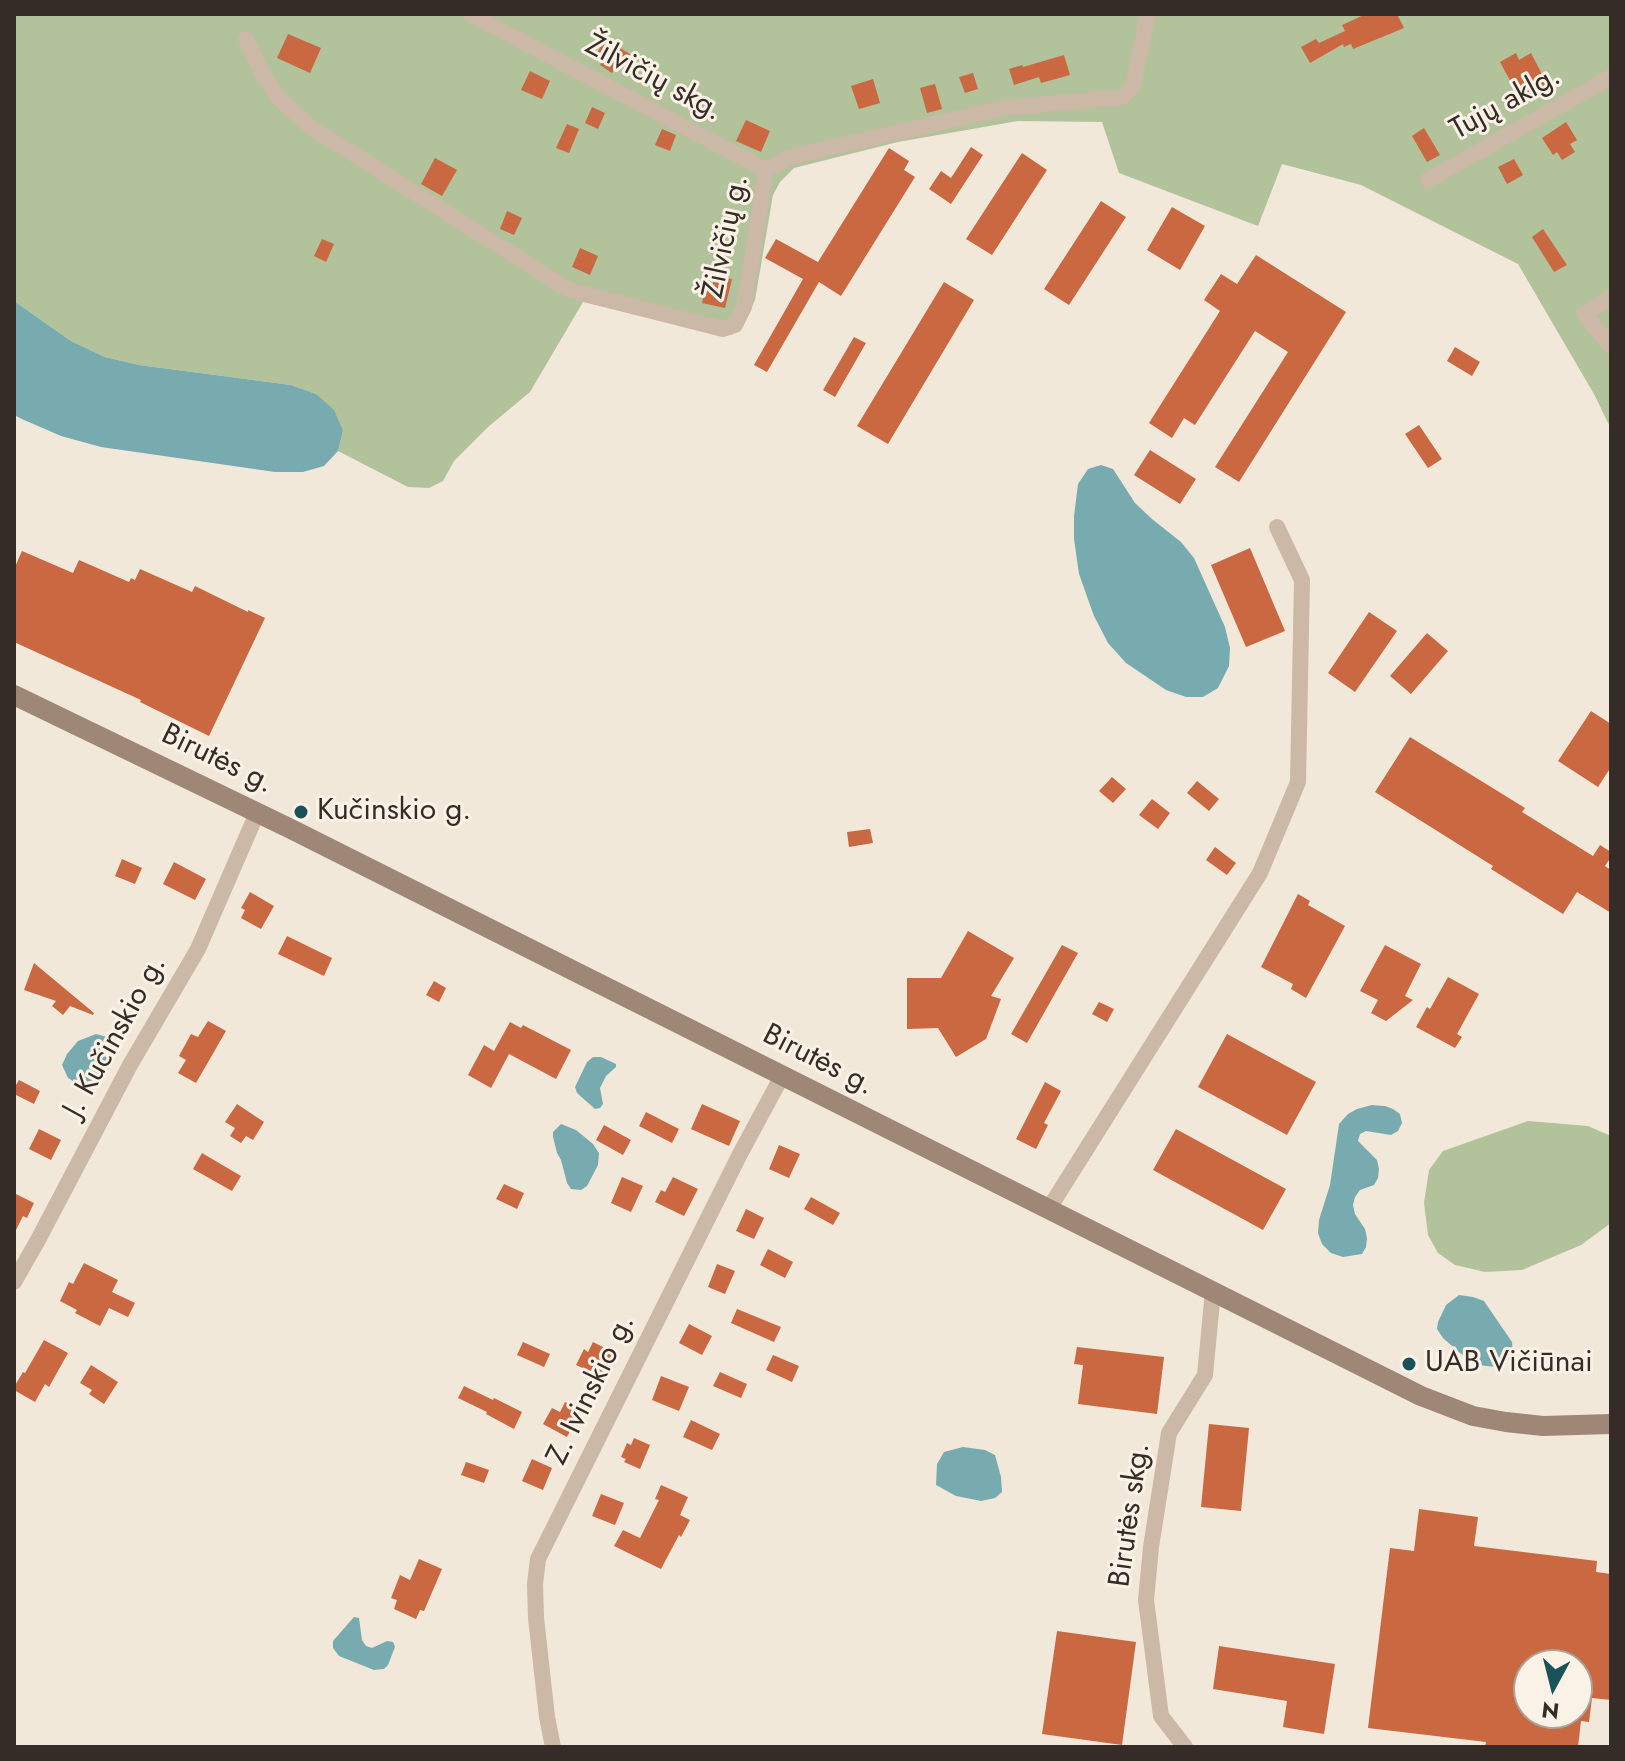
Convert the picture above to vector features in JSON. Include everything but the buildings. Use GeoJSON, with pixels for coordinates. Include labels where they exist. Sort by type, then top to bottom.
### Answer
{"type":"FeatureCollection","features":[{"type":"Feature","properties":{"kind":"main road","name":"Birutės g."},"geometry":{"type":"LineString","coordinates":[[14,695],[257,813],[1421,1396],[1473,1416],[1506,1422],[1543,1426],[1611,1424]]}},
{"type":"Feature","properties":{"kind":"street","name":"Žilvičių skg."},"geometry":{"type":"LineString","coordinates":[[470,14],[766,170]]}},
{"type":"Feature","properties":{"kind":"street","name":"Žilvičių g."},"geometry":{"type":"LineString","coordinates":[[246,39],[264,77],[282,102],[312,128],[569,290],[723,329],[735,325],[744,307],[766,170],[789,157],[1005,108],[1122,97],[1133,87],[1148,14]]}},
{"type":"Feature","properties":{"kind":"street","name":"Tujų aklg."},"geometry":{"type":"LineString","coordinates":[[1428,180],[1611,77]]}},
{"type":"Feature","properties":{"kind":"street"},"geometry":{"type":"LineString","coordinates":[[1611,298],[1584,314],[1611,346]]}},
{"type":"Feature","properties":{"kind":"street"},"geometry":{"type":"LineString","coordinates":[[1048,1210],[1260,873],[1298,782],[1302,580],[1277,527]]}},
{"type":"Feature","properties":{"kind":"street","name":"J. Kučinskio g."},"geometry":{"type":"LineString","coordinates":[[14,1282],[130,1065],[198,949],[257,813]]}},
{"type":"Feature","properties":{"kind":"street","name":"Z. Ivinskio g."},"geometry":{"type":"LineString","coordinates":[[553,1747],[536,1618],[538,1559],[782,1076]]}},
{"type":"Feature","properties":{"kind":"street","name":"Birutės skg."},"geometry":{"type":"LineString","coordinates":[[1185,1747],[1161,1716],[1146,1600],[1169,1433],[1205,1375],[1213,1291]]}},
{"type":"Feature","properties":{"kind":"green space"},"geometry":{"type":"Polygon","coordinates":[[[14,14],[1611,14],[1611,429],[1518,264],[1361,185],[1282,164],[1258,226],[1119,173],[1102,122],[1018,121],[898,142],[794,168],[780,182],[773,195],[755,300],[732,335],[583,302],[530,392],[454,461],[443,481],[429,488],[408,487],[338,451],[343,431],[316,394],[291,385],[139,365],[105,357],[71,341],[14,301],[14,14]]]}},
{"type":"Feature","properties":{"kind":"green space"},"geometry":{"type":"Polygon","coordinates":[[[1528,1121],[1588,1126],[1611,1136],[1611,1223],[1581,1245],[1522,1270],[1485,1272],[1455,1265],[1438,1253],[1428,1235],[1424,1203],[1429,1170],[1443,1151],[1528,1121]]]}},
{"type":"Feature","properties":{"kind":"water"},"geometry":{"type":"Polygon","coordinates":[[[14,301],[71,341],[105,357],[139,365],[291,385],[316,394],[334,410],[343,431],[338,451],[324,466],[303,472],[275,472],[101,447],[61,436],[24,420],[14,415],[14,301]]]}},
{"type":"Feature","properties":{"kind":"water"},"geometry":{"type":"Polygon","coordinates":[[[1101,465],[1113,469],[1135,503],[1181,542],[1194,558],[1225,627],[1230,648],[1229,666],[1218,688],[1203,697],[1186,697],[1166,690],[1126,663],[1108,643],[1094,616],[1079,574],[1074,516],[1078,484],[1088,469],[1101,465]]]}},
{"type":"Feature","properties":{"kind":"water"},"geometry":{"type":"Polygon","coordinates":[[[96,1034],[107,1037],[114,1047],[114,1057],[102,1082],[93,1087],[83,1087],[68,1078],[62,1065],[78,1041],[96,1034]]]}},
{"type":"Feature","properties":{"kind":"water"},"geometry":{"type":"Polygon","coordinates":[[[593,1057],[616,1064],[600,1088],[603,1104],[595,1109],[577,1093],[575,1087],[587,1062],[593,1057]]]}},
{"type":"Feature","properties":{"kind":"water"},"geometry":{"type":"Polygon","coordinates":[[[1372,1105],[1393,1109],[1400,1114],[1402,1123],[1398,1131],[1391,1135],[1366,1131],[1360,1134],[1358,1141],[1377,1160],[1378,1178],[1374,1185],[1360,1190],[1353,1205],[1365,1229],[1366,1247],[1362,1254],[1343,1257],[1331,1253],[1322,1244],[1318,1233],[1319,1220],[1330,1185],[1339,1124],[1348,1114],[1372,1105]]]}},
{"type":"Feature","properties":{"kind":"water"},"geometry":{"type":"Polygon","coordinates":[[[561,1124],[576,1130],[599,1153],[598,1165],[587,1186],[581,1190],[571,1189],[567,1183],[557,1153],[553,1132],[561,1124]]]}},
{"type":"Feature","properties":{"kind":"water"},"geometry":{"type":"Polygon","coordinates":[[[1459,1295],[1484,1301],[1512,1342],[1513,1352],[1508,1360],[1496,1367],[1478,1365],[1443,1338],[1437,1329],[1438,1322],[1446,1305],[1459,1295]]]}},
{"type":"Feature","properties":{"kind":"water"},"geometry":{"type":"Polygon","coordinates":[[[963,1447],[985,1450],[995,1455],[1002,1492],[995,1498],[981,1501],[956,1496],[936,1485],[937,1464],[944,1452],[963,1447]]]}},
{"type":"Feature","properties":{"kind":"water"},"geometry":{"type":"Polygon","coordinates":[[[354,1617],[359,1618],[362,1640],[366,1646],[372,1648],[387,1641],[393,1642],[395,1647],[384,1669],[374,1670],[339,1656],[333,1648],[333,1641],[354,1617]]]}},
{"type":"Feature","properties":{"kind":"place","name":"Kučinskio g."},"geometry":{"type":"Point","coordinates":[301,812]}},
{"type":"Feature","properties":{"kind":"place","name":"UAB Vičiūnai"},"geometry":{"type":"Point","coordinates":[1409,1364]}}]}
